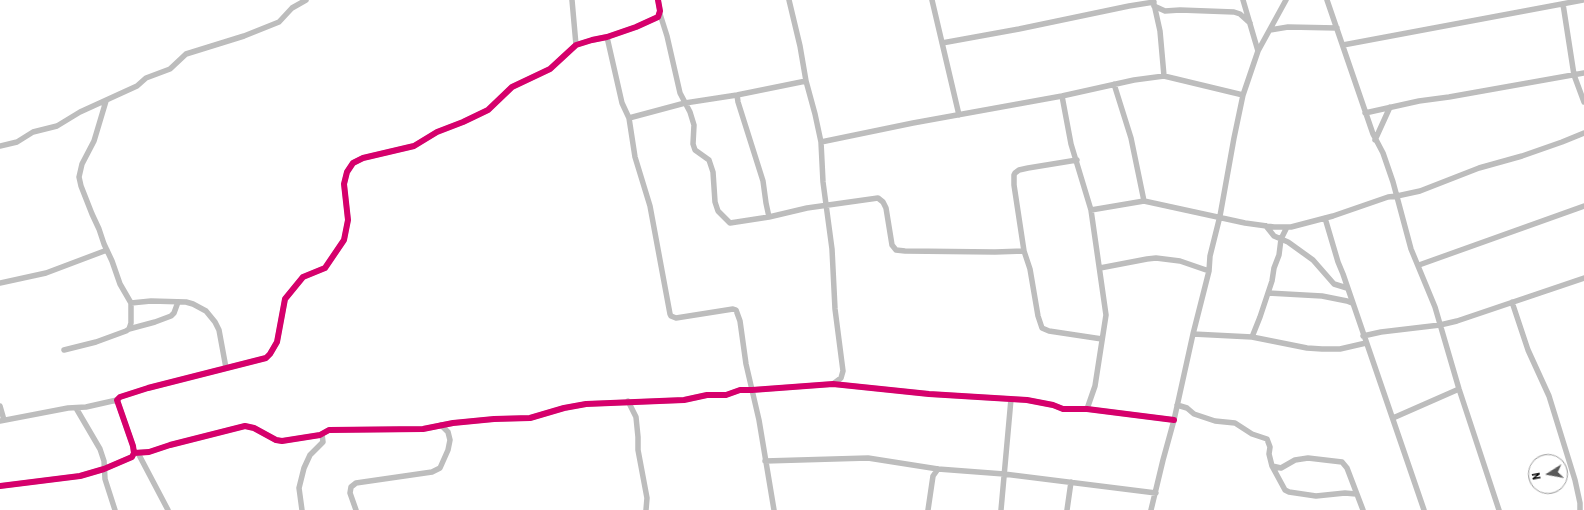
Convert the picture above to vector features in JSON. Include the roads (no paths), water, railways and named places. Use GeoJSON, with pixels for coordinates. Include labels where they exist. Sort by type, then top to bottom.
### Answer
{"type":"FeatureCollection","features":[{"type":"Feature","properties":{"kind":"street"},"geometry":{"type":"LineString","coordinates":[[0,146],[17,142],[33,132],[57,126],[80,112],[137,86],[146,78],[170,69],[186,54],[244,36],[279,22],[292,8],[306,0]]}},
{"type":"Feature","properties":{"kind":"street"},"geometry":{"type":"LineString","coordinates":[[572,0],[576,45]]}},
{"type":"Feature","properties":{"kind":"street"},"geometry":{"type":"LineString","coordinates":[[658,0],[660,14],[680,93],[694,124],[693,144],[695,150],[707,158],[710,162],[713,172],[715,202],[718,211],[730,223],[769,217],[826,205],[874,198],[880,199],[886,208],[892,245],[900,251],[1024,251]]}},
{"type":"Feature","properties":{"kind":"street"},"geometry":{"type":"LineString","coordinates":[[789,0],[806,81],[821,142],[826,205],[832,249],[835,308],[843,371],[841,378],[833,384]]}},
{"type":"Feature","properties":{"kind":"street"},"geometry":{"type":"LineString","coordinates":[[932,0],[958,115]]}},
{"type":"Feature","properties":{"kind":"street"},"geometry":{"type":"LineString","coordinates":[[1243,0],[1258,51]]}},
{"type":"Feature","properties":{"kind":"street"},"geometry":{"type":"LineString","coordinates":[[1151,510],[1209,271],[1210,256],[1220,218],[1243,95],[1258,51],[1286,0]]}},
{"type":"Feature","properties":{"kind":"street"},"geometry":{"type":"LineString","coordinates":[[1327,0],[1365,113],[1375,140],[1383,153],[1397,196],[1411,249],[1435,307],[1459,389],[1499,510]]}},
{"type":"Feature","properties":{"kind":"street"},"geometry":{"type":"LineString","coordinates":[[1343,46],[1583,0]]}},
{"type":"Feature","properties":{"kind":"street"},"geometry":{"type":"LineString","coordinates":[[942,43],[1018,29],[1076,16],[1154,3],[1165,11],[1180,10],[1234,12],[1240,14],[1250,23]]}},
{"type":"Feature","properties":{"kind":"street"},"geometry":{"type":"LineString","coordinates":[[1154,3],[1160,31],[1164,76]]}},
{"type":"Feature","properties":{"kind":"street"},"geometry":{"type":"LineString","coordinates":[[1563,4],[1574,75],[1584,102]]}},
{"type":"Feature","properties":{"kind":"street"},"geometry":{"type":"LineString","coordinates":[[0,406],[2,421],[68,408],[76,408],[117,400],[126,394],[140,390],[266,358],[277,342],[285,300],[303,277],[325,268],[344,240],[348,220],[344,184],[347,172],[353,163],[363,158],[414,146],[437,132],[488,110],[512,87],[550,68],[576,45],[607,37],[655,19],[660,14]]}},
{"type":"Feature","properties":{"kind":"street"},"geometry":{"type":"LineString","coordinates":[[1270,30],[1288,27],[1337,28]]}},
{"type":"Feature","properties":{"kind":"street"},"geometry":{"type":"LineString","coordinates":[[607,37],[622,103],[629,118],[635,157],[650,206],[670,314],[676,318],[733,309],[736,310],[740,321],[752,390],[759,420],[774,510]]}},
{"type":"Feature","properties":{"kind":"street"},"geometry":{"type":"LineString","coordinates":[[1365,113],[1419,100],[1449,97],[1584,73]]}},
{"type":"Feature","properties":{"kind":"street"},"geometry":{"type":"LineString","coordinates":[[821,142],[1062,96],[1114,84],[1164,76],[1243,95]]}},
{"type":"Feature","properties":{"kind":"street"},"geometry":{"type":"LineString","coordinates":[[629,118],[685,103],[737,95],[806,81]]}},
{"type":"Feature","properties":{"kind":"street"},"geometry":{"type":"LineString","coordinates":[[1114,84],[1131,138],[1144,201]]}},
{"type":"Feature","properties":{"kind":"street"},"geometry":{"type":"LineString","coordinates":[[737,95],[763,181],[769,217]]}},
{"type":"Feature","properties":{"kind":"street"},"geometry":{"type":"LineString","coordinates":[[1062,96],[1071,144],[1091,210],[1106,315],[1095,386],[1087,409]]}},
{"type":"Feature","properties":{"kind":"street"},"geometry":{"type":"LineString","coordinates":[[106,100],[94,141],[79,174],[81,186],[124,292],[131,303],[132,317],[129,329]]}},
{"type":"Feature","properties":{"kind":"street"},"geometry":{"type":"LineString","coordinates":[[1375,140],[1390,107]]}},
{"type":"Feature","properties":{"kind":"street"},"geometry":{"type":"LineString","coordinates":[[1091,210],[1144,201],[1220,218],[1266,226],[1287,227],[1326,218],[1383,198],[1420,191],[1479,168],[1522,156],[1584,133]]}},
{"type":"Feature","properties":{"kind":"street"},"geometry":{"type":"LineString","coordinates":[[1077,160],[1019,170],[1015,173],[1014,185],[1024,251],[1030,269],[1038,316],[1042,328],[1049,331],[1102,339]]}},
{"type":"Feature","properties":{"kind":"street"},"geometry":{"type":"LineString","coordinates":[[1418,265],[1584,206]]}},
{"type":"Feature","properties":{"kind":"street"},"geometry":{"type":"LineString","coordinates":[[1326,218],[1338,262],[1424,510]]}},
{"type":"Feature","properties":{"kind":"street"},"geometry":{"type":"LineString","coordinates":[[1266,226],[1274,236],[1288,242],[1312,260],[1334,284],[1347,288]]}},
{"type":"Feature","properties":{"kind":"street"},"geometry":{"type":"LineString","coordinates":[[1252,337],[1272,281],[1282,239],[1287,227]]}},
{"type":"Feature","properties":{"kind":"street"},"geometry":{"type":"LineString","coordinates":[[0,283],[46,273],[107,250]]}},
{"type":"Feature","properties":{"kind":"street"},"geometry":{"type":"LineString","coordinates":[[1100,268],[1156,258],[1180,261],[1209,271]]}},
{"type":"Feature","properties":{"kind":"street"},"geometry":{"type":"LineString","coordinates":[[1363,336],[1381,332],[1440,325],[1466,318],[1584,278]]}},
{"type":"Feature","properties":{"kind":"street"},"geometry":{"type":"LineString","coordinates":[[1268,293],[1322,296],[1352,303]]}},
{"type":"Feature","properties":{"kind":"street"},"geometry":{"type":"LineString","coordinates":[[131,303],[150,301],[178,302],[193,304],[202,308],[215,322],[219,330],[226,368]]}},
{"type":"Feature","properties":{"kind":"street"},"geometry":{"type":"LineString","coordinates":[[64,350],[107,338],[129,329],[171,316],[174,313],[178,302]]}},
{"type":"Feature","properties":{"kind":"street"},"geometry":{"type":"LineString","coordinates":[[1512,302],[1517,313],[1528,350],[1549,396],[1575,480],[1580,510]]}},
{"type":"Feature","properties":{"kind":"street"},"geometry":{"type":"LineString","coordinates":[[1193,334],[1252,337],[1308,348],[1322,349],[1340,349],[1366,343]]}},
{"type":"Feature","properties":{"kind":"street"},"geometry":{"type":"LineString","coordinates":[[0,486],[80,476],[104,469],[132,457],[136,453],[149,452],[170,445],[245,426],[254,428],[276,440],[290,440],[322,434],[329,430],[414,430],[494,419],[530,418],[564,408],[586,404],[628,401],[684,400],[707,395],[728,394],[740,390],[833,384],[929,394],[1011,399],[1053,405],[1063,409],[1087,409],[1174,420]]}},
{"type":"Feature","properties":{"kind":"street"},"geometry":{"type":"LineString","coordinates":[[1393,418],[1459,389]]}},
{"type":"Feature","properties":{"kind":"street"},"geometry":{"type":"LineString","coordinates":[[1001,510],[1011,399]]}},
{"type":"Feature","properties":{"kind":"street"},"geometry":{"type":"LineString","coordinates":[[117,400],[136,453],[168,510]]}},
{"type":"Feature","properties":{"kind":"street"},"geometry":{"type":"LineString","coordinates":[[628,401],[635,415],[638,450],[647,498],[646,510]]}},
{"type":"Feature","properties":{"kind":"street"},"geometry":{"type":"LineString","coordinates":[[1177,406],[1187,408],[1194,414],[1215,421],[1235,423],[1252,434],[1265,438],[1270,447],[1269,454],[1272,466],[1283,487],[1290,492],[1316,496],[1345,493],[1356,494]]}},
{"type":"Feature","properties":{"kind":"street"},"geometry":{"type":"LineString","coordinates":[[76,408],[100,449],[104,461],[107,487],[115,510]]}},
{"type":"Feature","properties":{"kind":"street"},"geometry":{"type":"LineString","coordinates":[[356,510],[350,493],[351,487],[356,483],[432,472],[440,468],[448,450],[450,440],[448,432],[442,425]]}},
{"type":"Feature","properties":{"kind":"street"},"geometry":{"type":"LineString","coordinates":[[302,510],[299,488],[304,468],[310,455],[323,442],[322,434]]}},
{"type":"Feature","properties":{"kind":"street"},"geometry":{"type":"LineString","coordinates":[[765,461],[868,458],[938,469],[1004,474],[1156,493]]}},
{"type":"Feature","properties":{"kind":"street"},"geometry":{"type":"LineString","coordinates":[[1272,466],[1281,468],[1295,460],[1308,458],[1342,462],[1347,468],[1362,510]]}},
{"type":"Feature","properties":{"kind":"street"},"geometry":{"type":"LineString","coordinates":[[928,510],[933,476],[938,469]]}},
{"type":"Feature","properties":{"kind":"street"},"geometry":{"type":"LineString","coordinates":[[1067,510],[1071,482]]}}]}
